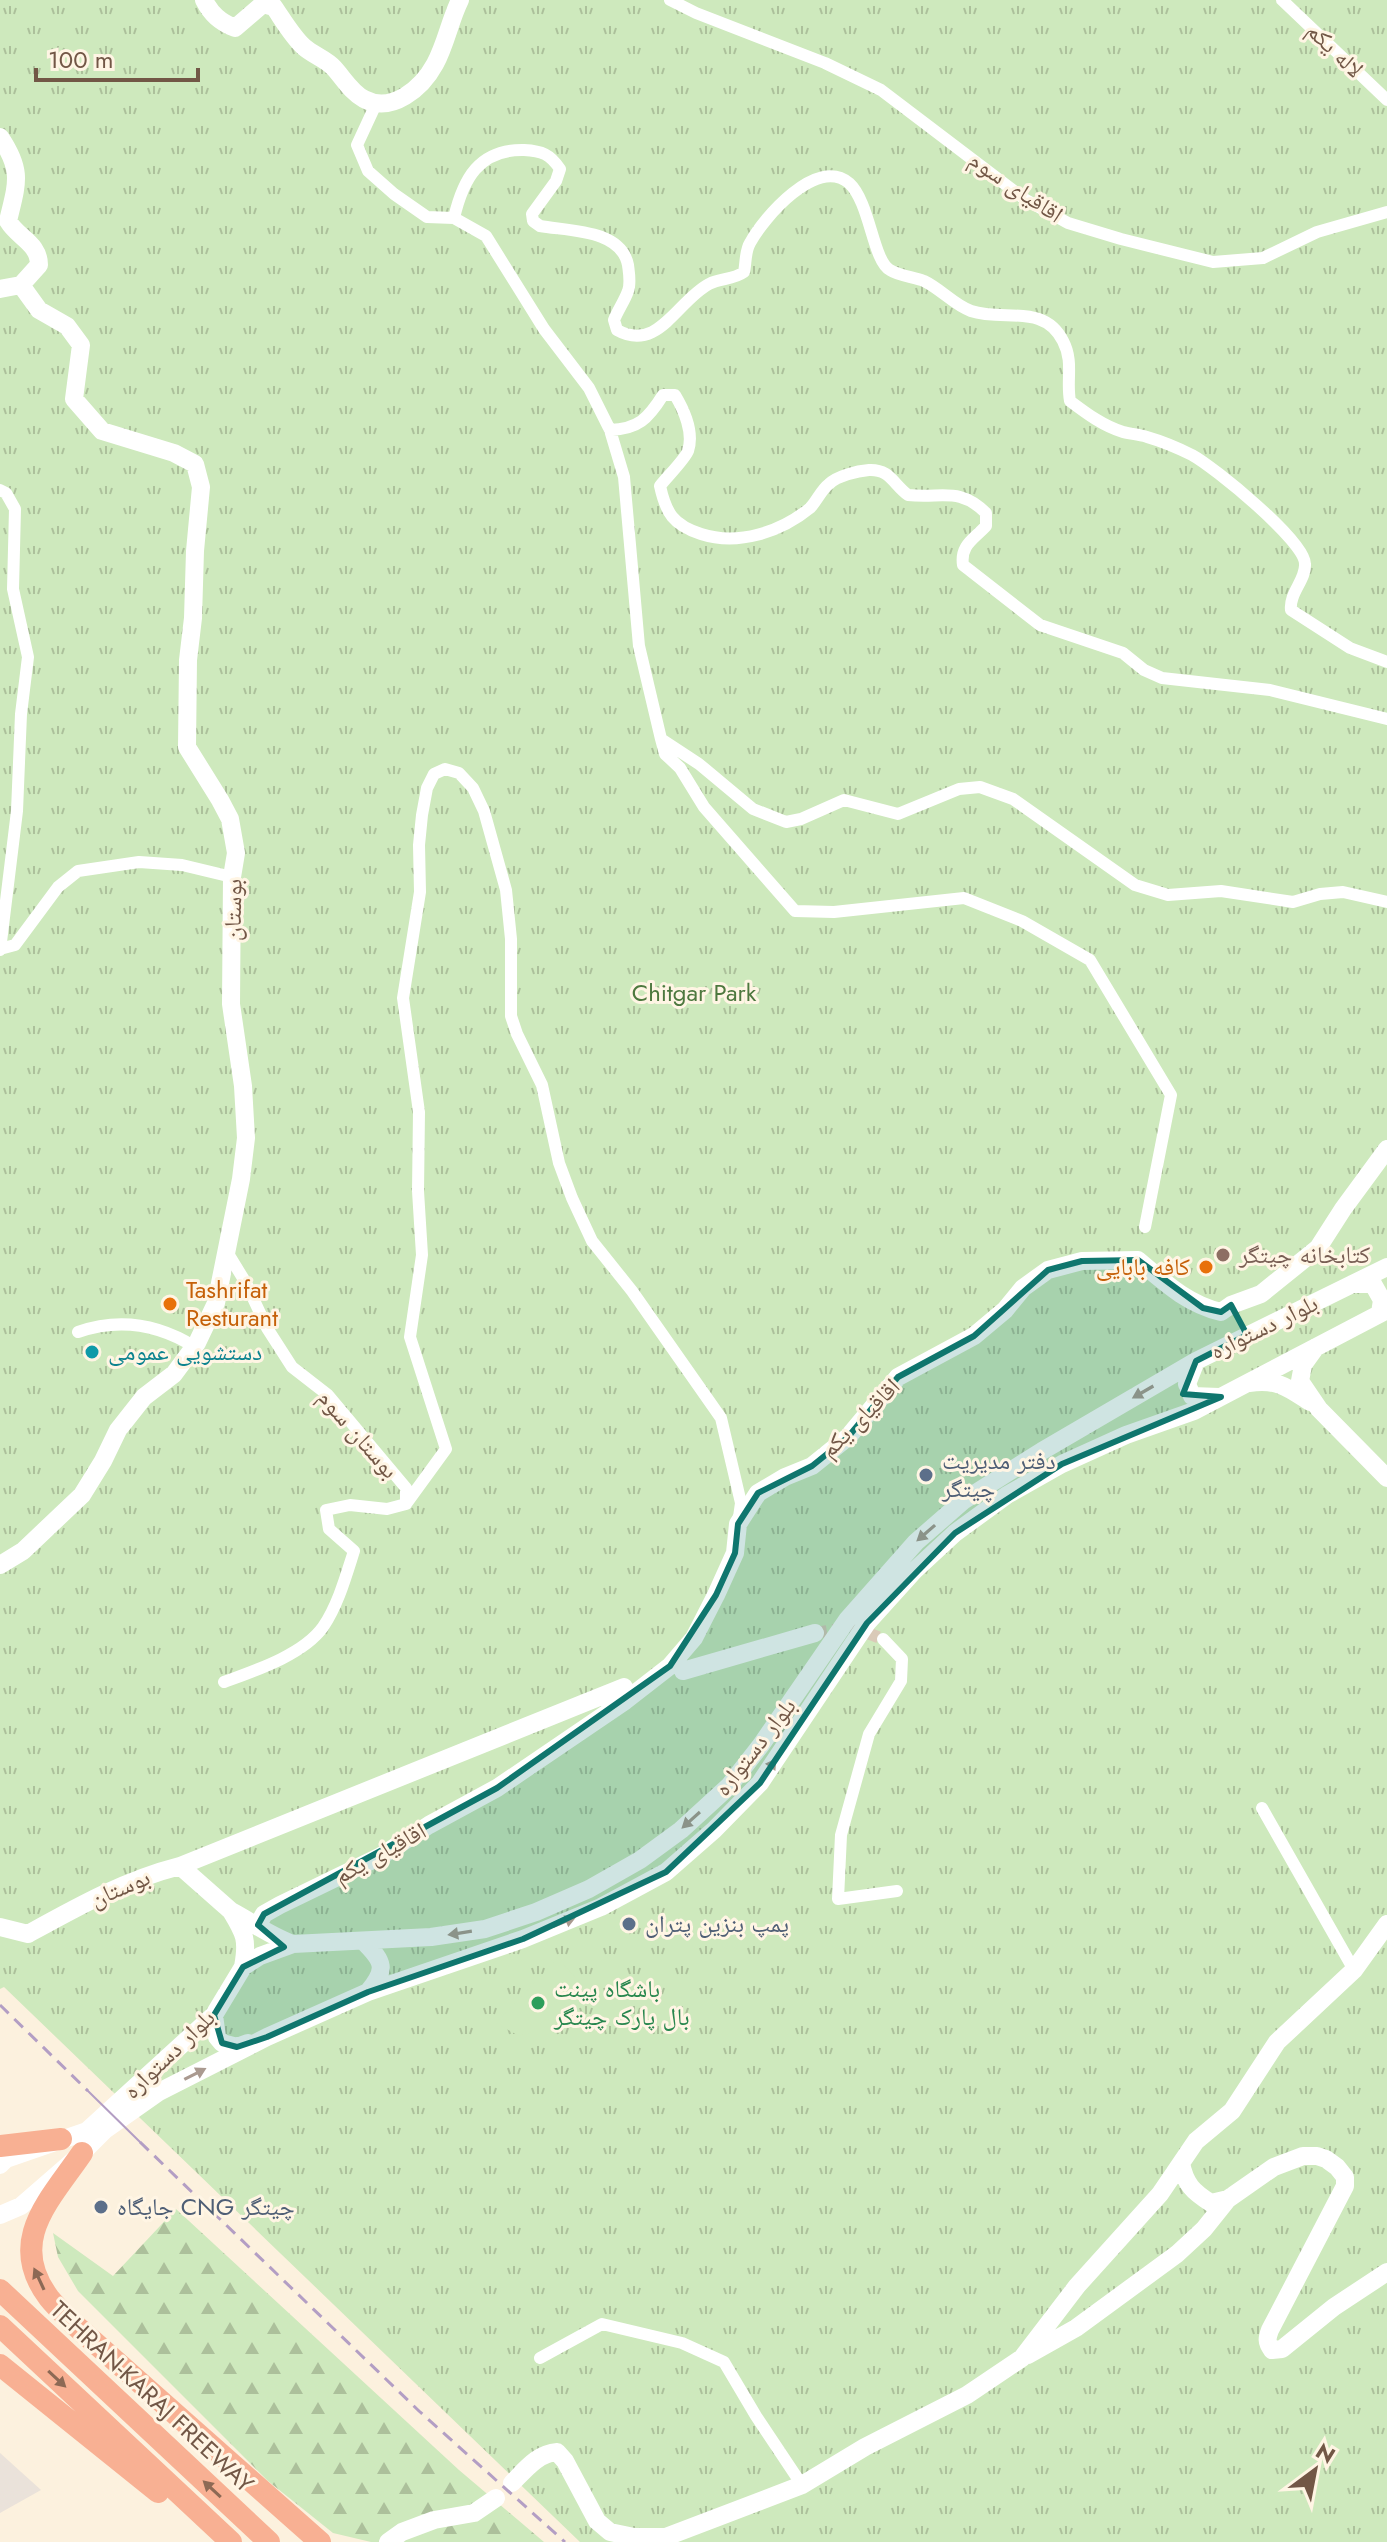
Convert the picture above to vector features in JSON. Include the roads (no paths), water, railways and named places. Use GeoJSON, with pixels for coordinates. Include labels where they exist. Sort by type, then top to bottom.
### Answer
{"type":"FeatureCollection","features":[{"type":"Feature","properties":{"kind":"highway"},"geometry":{"type":"LineString","coordinates":[[0,2146],[61,2139]]}},
{"type":"Feature","properties":{"kind":"highway"},"geometry":{"type":"LineString","coordinates":[[82,2153],[43,2209],[31,2236],[29,2250],[32,2262],[49,2298],[76,2326],[320,2541]]}},
{"type":"Feature","properties":{"kind":"highway","name":"TEHRAN-KARAJ FREEWAY"},"geometry":{"type":"LineString","coordinates":[[0,2290],[269,2542]]}},
{"type":"Feature","properties":{"kind":"highway"},"geometry":{"type":"LineString","coordinates":[[0,2326],[231,2542]]}},
{"type":"Feature","properties":{"kind":"highway"},"geometry":{"type":"LineString","coordinates":[[0,2365],[221,2542]]}},
{"type":"Feature","properties":{"kind":"street"},"geometry":{"type":"LineString","coordinates":[[204,0],[209,11],[235,28],[263,4],[274,7],[305,48],[332,65],[346,84],[362,98],[376,104],[391,103],[405,97],[420,83],[434,65],[460,0]]}},
{"type":"Feature","properties":{"kind":"street","name":"اقاقیای سوم"},"geometry":{"type":"LineString","coordinates":[[670,0],[825,63],[881,90],[1026,200],[1068,223],[1121,239],[1213,262],[1263,258],[1317,232],[1387,212]]}},
{"type":"Feature","properties":{"kind":"street","name":"لاله یکم"},"geometry":{"type":"LineString","coordinates":[[1282,0],[1387,100]]}},
{"type":"Feature","properties":{"kind":"street"},"geometry":{"type":"LineString","coordinates":[[376,104],[357,145],[368,171],[427,217],[454,218],[486,236],[544,329],[589,388],[610,430],[624,477],[639,646],[665,754],[680,768],[704,807],[795,911],[834,912],[964,898],[1022,921],[1090,960],[1171,1095],[1145,1227]]}},
{"type":"Feature","properties":{"kind":"street"},"geometry":{"type":"LineString","coordinates":[[0,137],[14,157],[19,177],[8,221],[14,232],[34,246],[39,254],[39,265],[21,285],[0,289]]}},
{"type":"Feature","properties":{"kind":"street"},"geometry":{"type":"LineString","coordinates":[[454,218],[459,196],[471,174],[486,158],[506,151],[524,150],[542,152],[553,158],[560,169],[556,181],[532,214],[533,221],[540,226],[610,239],[620,248],[627,259],[630,275],[628,290],[614,320],[617,330],[629,337],[652,334],[691,296],[711,283],[735,279],[744,272],[748,245],[781,205],[811,179],[831,176],[848,183],[870,220],[880,260],[890,270],[926,282],[969,310],[993,316],[1035,317],[1050,323],[1070,357],[1070,401],[1107,426],[1124,433],[1146,436],[1193,455],[1216,472],[1301,549],[1305,564],[1290,603],[1291,610],[1350,648],[1387,662]]}},
{"type":"Feature","properties":{"kind":"street","name":"بوستان"},"geometry":{"type":"LineString","coordinates":[[0,1565],[23,1551],[82,1495],[118,1430],[144,1397],[174,1374],[195,1347],[216,1303],[246,1138],[243,1086],[231,1004],[232,877],[236,853],[230,819],[187,747],[188,660],[201,487],[195,464],[174,453],[102,431],[74,399],[81,345],[67,326],[39,310],[21,285]]}},
{"type":"Feature","properties":{"kind":"street"},"geometry":{"type":"LineString","coordinates":[[610,430],[629,429],[642,421],[663,395],[675,395],[684,410],[689,434],[688,452],[660,486],[666,510],[677,522],[698,533],[721,539],[765,533],[809,508],[829,483],[840,477],[869,470],[882,471],[890,474],[908,495],[958,494],[973,500],[986,513],[986,526],[967,543],[962,556],[963,565],[1040,625],[1123,653],[1144,670],[1162,678],[1270,690],[1387,719]]}},
{"type":"Feature","properties":{"kind":"street"},"geometry":{"type":"LineString","coordinates":[[0,490],[6,493],[15,509],[13,589],[28,657],[21,714],[17,811],[0,950],[15,945],[58,887],[78,871],[139,862],[182,865],[232,877]]}},
{"type":"Feature","properties":{"kind":"street"},"geometry":{"type":"LineString","coordinates":[[661,739],[699,764],[753,809],[786,822],[801,819],[831,803],[844,800],[898,814],[959,789],[980,787],[1013,799],[1135,885],[1168,895],[1221,891],[1293,902],[1320,894],[1343,892],[1387,902]]}},
{"type":"Feature","properties":{"kind":"street"},"geometry":{"type":"LineString","coordinates":[[406,1504],[446,1449],[410,1337],[422,1255],[418,1191],[419,1112],[403,998],[420,892],[422,815],[427,788],[434,774],[445,769],[459,773],[473,788],[484,811],[506,890],[511,939],[511,1016],[542,1085],[556,1151],[572,1198],[592,1241],[632,1291],[721,1418],[741,1503],[738,1524]]}},
{"type":"Feature","properties":{"kind":"street","name":"اقاقیای یکم"},"geometry":{"type":"LineString","coordinates":[[258,1925],[264,1914],[381,1856],[429,1825],[497,1788],[625,1701],[670,1666],[694,1638],[716,1595],[735,1553],[738,1524],[758,1493],[812,1466],[848,1437],[898,1377],[974,1336],[1005,1310],[1023,1288],[1048,1270],[1082,1261],[1138,1260],[1175,1291],[1203,1308],[1221,1312],[1261,1294],[1318,1248],[1387,1149]]}},
{"type":"Feature","properties":{"kind":"street","name":"بوستان سوم"},"geometry":{"type":"LineString","coordinates":[[224,1682],[266,1667],[295,1651],[322,1630],[335,1605],[354,1551],[329,1529],[326,1510],[350,1505],[387,1509],[406,1504],[406,1488],[328,1395],[292,1367],[267,1328],[227,1252]]}},
{"type":"Feature","properties":{"kind":"street","name":"بلوار دستواره"},"geometry":{"type":"LineString","coordinates":[[96,2130],[214,2015],[243,1967],[260,1956],[293,1944],[431,1937],[485,1929],[536,1912],[589,1889],[640,1860],[681,1830],[729,1786],[847,1620],[916,1542],[963,1501],[1196,1361],[1387,1267]]}},
{"type":"Feature","properties":{"kind":"street"},"geometry":{"type":"LineString","coordinates":[[1352,1284],[1373,1284],[1382,1300],[1384,1312]]}},
{"type":"Feature","properties":{"kind":"street"},"geometry":{"type":"LineString","coordinates":[[1261,1294],[1275,1321]]}},
{"type":"Feature","properties":{"kind":"street"},"geometry":{"type":"LineString","coordinates":[[1231,1305],[1247,1335]]}},
{"type":"Feature","properties":{"kind":"street","name":"بلوار دستواره"},"geometry":{"type":"LineString","coordinates":[[96,2130],[159,2092],[267,2037],[368,1992],[523,1939],[601,1907],[666,1872],[714,1830],[760,1783],[867,1623],[914,1571],[955,1533],[1007,1495],[1062,1464],[1126,1435],[1194,1411],[1384,1312]]}},
{"type":"Feature","properties":{"kind":"street"},"geometry":{"type":"LineString","coordinates":[[78,1332],[99,1324],[131,1324],[164,1331],[195,1347]]}},
{"type":"Feature","properties":{"kind":"street"},"geometry":{"type":"LineString","coordinates":[[1316,1346],[1303,1365],[1300,1381],[1319,1409]]}},
{"type":"Feature","properties":{"kind":"street"},"geometry":{"type":"LineString","coordinates":[[1196,1361],[1187,1384],[1192,1396],[1221,1397]]}},
{"type":"Feature","properties":{"kind":"street"},"geometry":{"type":"LineString","coordinates":[[1242,1384],[1269,1381],[1287,1386],[1319,1409],[1387,1478]]}},
{"type":"Feature","properties":{"kind":"street"},"geometry":{"type":"LineString","coordinates":[[683,1671],[815,1633]]}},
{"type":"Feature","properties":{"kind":"street"},"geometry":{"type":"LineString","coordinates":[[883,1639],[902,1659],[901,1681],[869,1734],[841,1835],[838,1899],[897,1891]]}},
{"type":"Feature","properties":{"kind":"street"},"geometry":{"type":"LineString","coordinates":[[180,1866],[624,1687]]}},
{"type":"Feature","properties":{"kind":"street"},"geometry":{"type":"LineString","coordinates":[[1262,1808],[1354,1970]]}},
{"type":"Feature","properties":{"kind":"street","name":"بوستان"},"geometry":{"type":"LineString","coordinates":[[0,1927],[28,1934],[120,1885],[180,1866],[231,1911]]}},
{"type":"Feature","properties":{"kind":"street"},"geometry":{"type":"LineString","coordinates":[[231,1911],[258,1925],[270,1936],[293,1944]]}},
{"type":"Feature","properties":{"kind":"street"},"geometry":{"type":"LineString","coordinates":[[231,1911],[247,1945],[243,1967]]}},
{"type":"Feature","properties":{"kind":"street"},"geometry":{"type":"LineString","coordinates":[[1022,2358],[1077,2286],[1160,2194],[1196,2141],[1232,2111],[1277,2042],[1354,1970],[1387,1924]]}},
{"type":"Feature","properties":{"kind":"street"},"geometry":{"type":"LineString","coordinates":[[364,1942],[379,1957],[382,1967],[379,1979],[368,1992]]}},
{"type":"Feature","properties":{"kind":"street"},"geometry":{"type":"LineString","coordinates":[[214,2015],[217,2037],[222,2043],[237,2047],[267,2037]]}},
{"type":"Feature","properties":{"kind":"street"},"geometry":{"type":"LineString","coordinates":[[0,2165],[6,2159],[96,2130]]}},
{"type":"Feature","properties":{"kind":"street"},"geometry":{"type":"LineString","coordinates":[[0,2215],[21,2206],[82,2153],[96,2130]]}},
{"type":"Feature","properties":{"kind":"street"},"geometry":{"type":"LineString","coordinates":[[512,2483],[531,2463],[548,2452],[557,2452],[565,2461],[597,2521],[610,2532],[634,2537],[666,2537],[802,2485],[865,2447],[967,2395],[1022,2358],[1076,2328],[1177,2254],[1204,2229],[1228,2199],[1274,2167],[1303,2156],[1326,2159],[1345,2177],[1345,2186],[1270,2330],[1266,2339],[1272,2350],[1282,2349],[1334,2307],[1387,2272]]}},
{"type":"Feature","properties":{"kind":"street"},"geometry":{"type":"LineString","coordinates":[[1181,2163],[1184,2180],[1196,2194],[1211,2203],[1228,2199]]}},
{"type":"Feature","properties":{"kind":"street"},"geometry":{"type":"LineString","coordinates":[[540,2358],[602,2324],[682,2343],[724,2362],[802,2485]]}},
{"type":"Feature","properties":{"kind":"street"},"geometry":{"type":"LineString","coordinates":[[388,2542],[402,2532],[434,2520],[474,2513],[496,2498]]}},
{"type":"Feature","properties":{"kind":"tunnel"},"geometry":{"type":"LineString","coordinates":[[815,1633],[852,1627],[883,1639]]}},
{"type":"Feature","properties":{"kind":"tram line"},"geometry":{"type":"LineString","coordinates":[[88,2091],[140,2142]]}},
{"type":"Feature","properties":{"kind":"railway"},"geometry":{"type":"LineString","coordinates":[[0,2005],[88,2091]]}},
{"type":"Feature","properties":{"kind":"railway"},"geometry":{"type":"LineString","coordinates":[[140,2142],[419,2411],[565,2542]]}},
{"type":"Feature","properties":{"kind":"place","name":"کتابخانه چیتگر"},"geometry":{"type":"Point","coordinates":[1223,1255]}},
{"type":"Feature","properties":{"kind":"place","name":"کافه بابایی"},"geometry":{"type":"Point","coordinates":[1206,1267]}},
{"type":"Feature","properties":{"kind":"place","name":"Tashrifat Resturant"},"geometry":{"type":"Point","coordinates":[170,1304]}},
{"type":"Feature","properties":{"kind":"place","name":"دستشویی عمومی"},"geometry":{"type":"Point","coordinates":[92,1352]}},
{"type":"Feature","properties":{"kind":"place","name":"دفتر مدیریت چیتگر"},"geometry":{"type":"Point","coordinates":[926,1475]}},
{"type":"Feature","properties":{"kind":"place","name":"پمپ بنزین پتران"},"geometry":{"type":"Point","coordinates":[629,1924]}},
{"type":"Feature","properties":{"kind":"place","name":"باشگاه پینت بال پارک چیتگر"},"geometry":{"type":"Point","coordinates":[538,2003]}},
{"type":"Feature","properties":{"kind":"place","name":"جایگاه CNG چیتگر"},"geometry":{"type":"Point","coordinates":[101,2207]}},
{"type":"Feature","properties":{"kind":"park label","name":"Chitgar Park"},"geometry":{"type":"Point","coordinates":[694,993]}}]}
